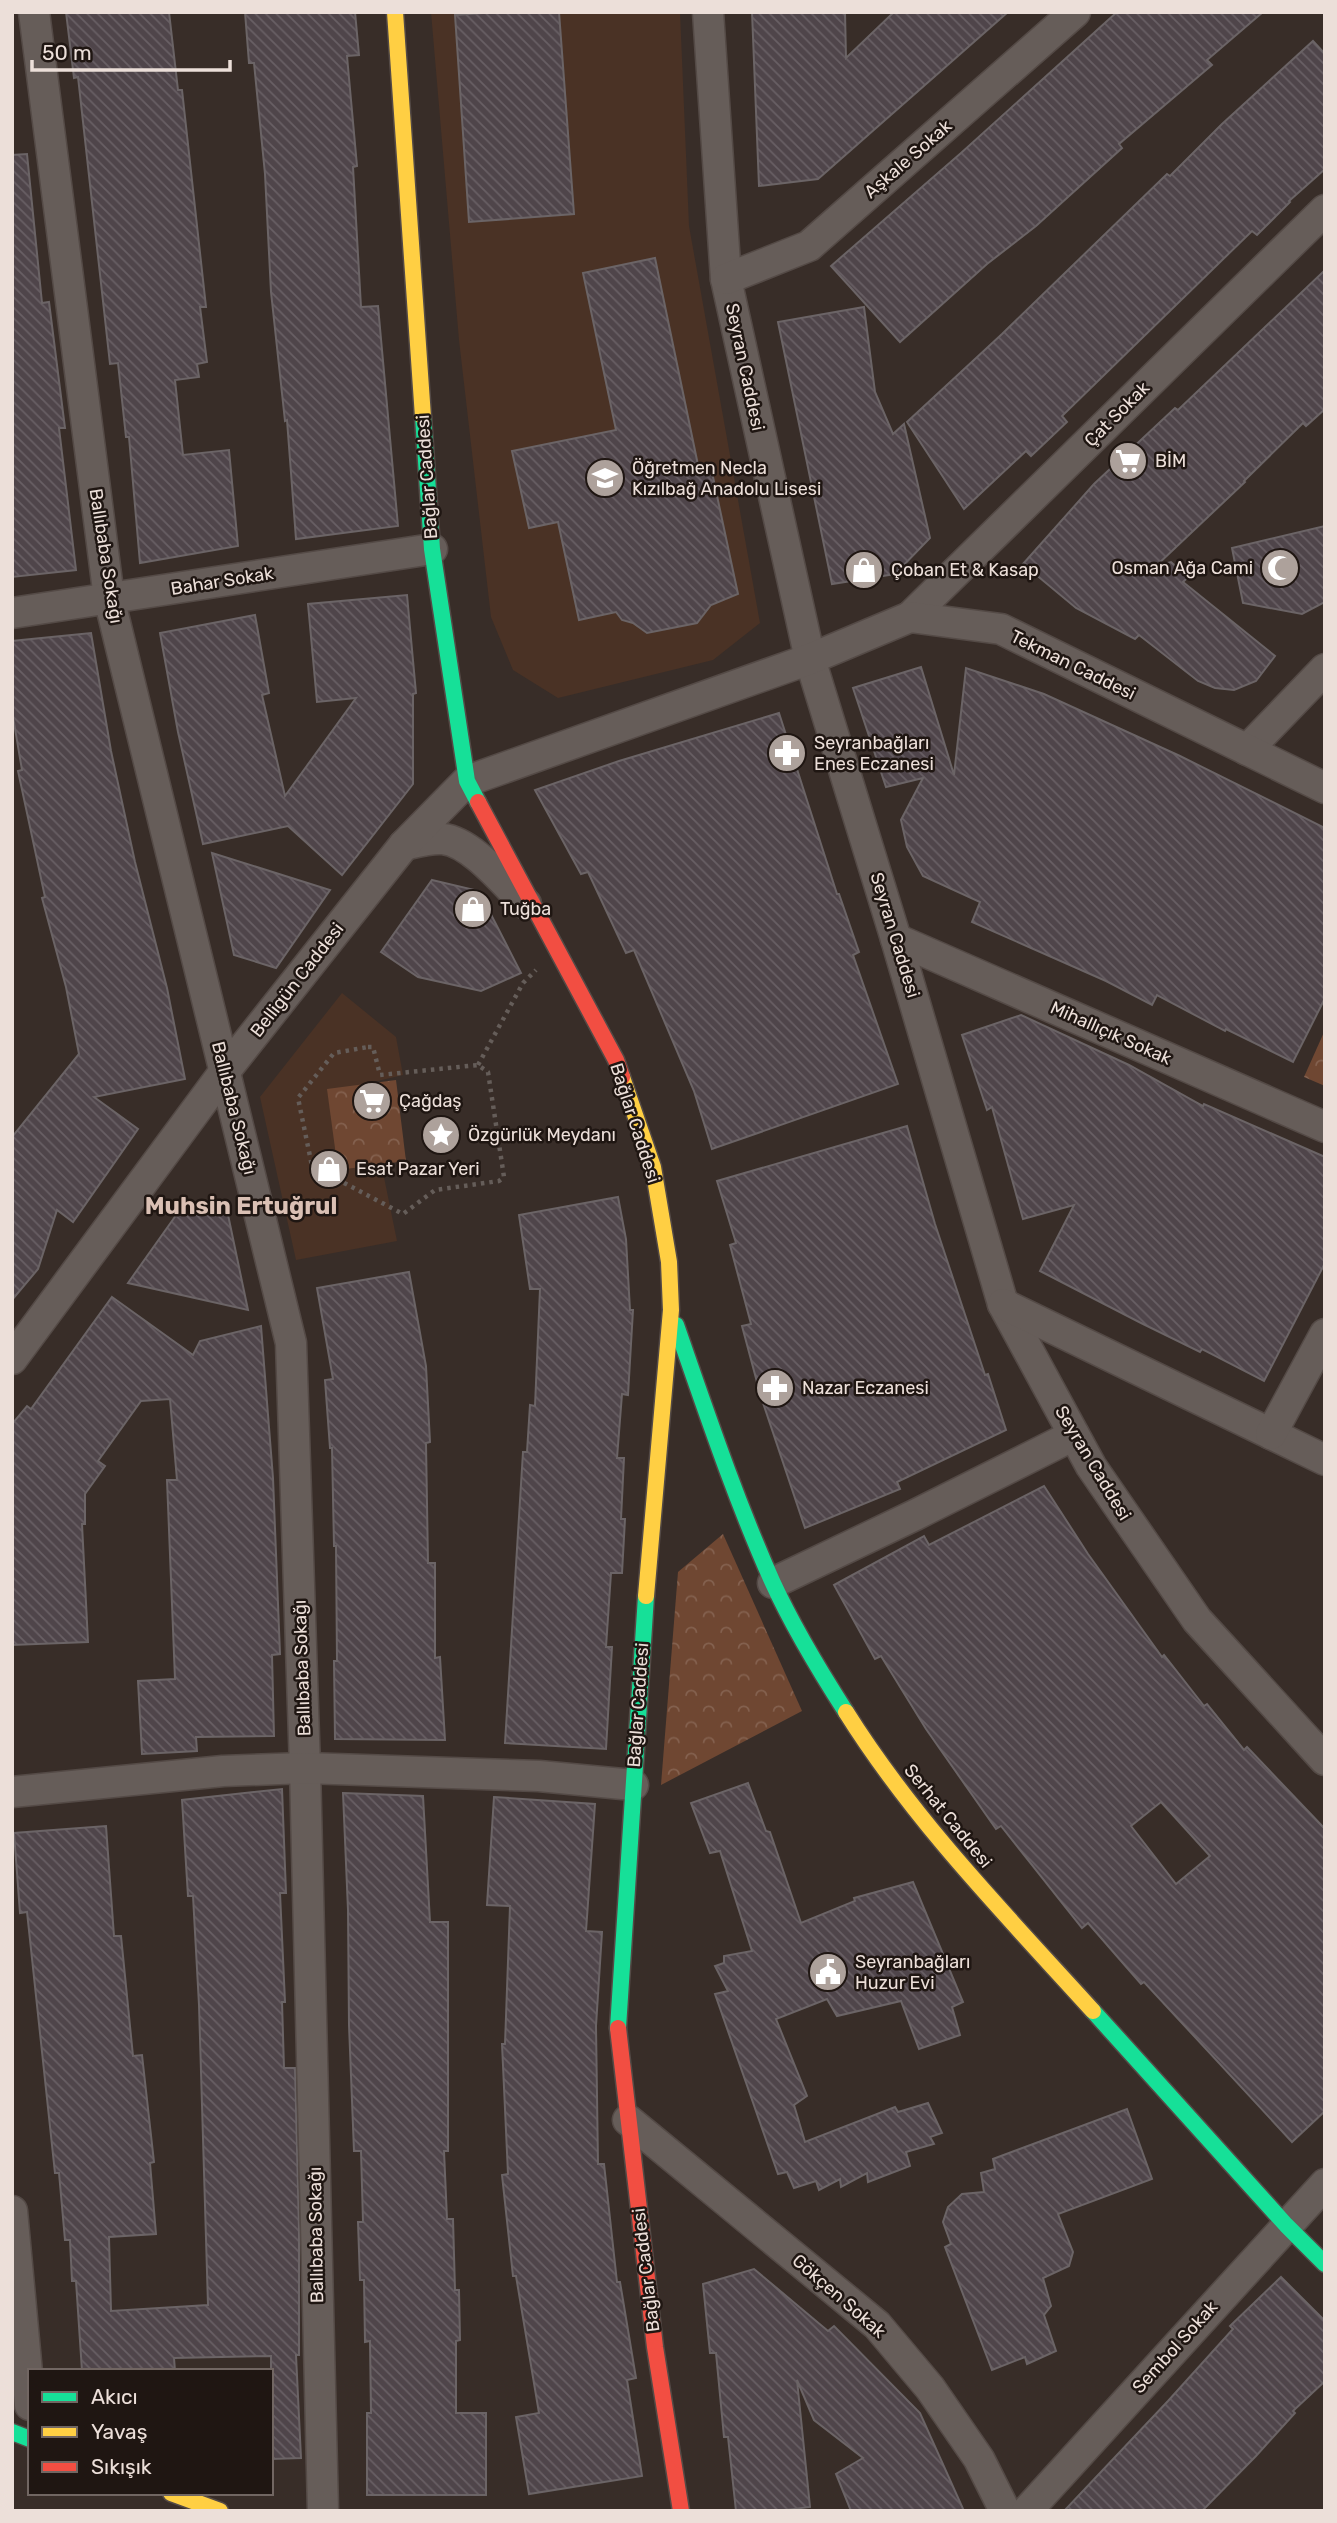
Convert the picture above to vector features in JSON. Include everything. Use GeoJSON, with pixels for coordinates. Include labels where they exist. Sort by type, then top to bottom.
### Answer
{"type":"FeatureCollection","features":[{"type":"Feature","properties":{"kind":"main road","name":"Bağlar Caddesi"},"geometry":{"type":"LineString","coordinates":[[395,12],[432,549],[467,780],[551,933],[616,1060],[653,1167],[669,1262],[671,1310],[645,1604],[618,2028],[655,2347],[681,2511]]}},
{"type":"Feature","properties":{"kind":"main road","name":"Serhat Caddesi"},"geometry":{"type":"LineString","coordinates":[[671,1310],[726,1467],[773,1583],[814,1661],[861,1736],[936,1837],[1286,2225],[1325,2264]]}},
{"type":"Feature","properties":{"kind":"main road"},"geometry":{"type":"LineString","coordinates":[[176,2495],[220,2511]]}},
{"type":"Feature","properties":{"kind":"street","name":"Ballıbaba Sokağı"},"geometry":{"type":"LineString","coordinates":[[34,12],[109,598],[291,1343],[305,1768],[323,2511]]}},
{"type":"Feature","properties":{"kind":"street","name":"Seyran Caddesi"},"geometry":{"type":"LineString","coordinates":[[708,12],[726,279],[810,659],[896,939],[1003,1304],[1091,1466],[1197,1620],[1325,1760]]}},
{"type":"Feature","properties":{"kind":"street","name":"Aşkale Sokak"},"geometry":{"type":"LineString","coordinates":[[726,279],[809,246],[1075,12]]}},
{"type":"Feature","properties":{"kind":"street","name":"Çat Sokak"},"geometry":{"type":"LineString","coordinates":[[910,617],[1325,209]]}},
{"type":"Feature","properties":{"kind":"street","name":"Bahar Sokak"},"geometry":{"type":"LineString","coordinates":[[12,613],[432,549]]}},
{"type":"Feature","properties":{"kind":"street"},"geometry":{"type":"LineString","coordinates":[[467,780],[810,659],[910,617]]}},
{"type":"Feature","properties":{"kind":"street","name":"Tekman Caddesi"},"geometry":{"type":"LineString","coordinates":[[910,617],[1000,629],[1325,788]]}},
{"type":"Feature","properties":{"kind":"street"},"geometry":{"type":"LineString","coordinates":[[1247,750],[1325,669]]}},
{"type":"Feature","properties":{"kind":"street","name":"Belligün Caddesi"},"geometry":{"type":"LineString","coordinates":[[12,1359],[225,1071],[404,845],[467,780]]}},
{"type":"Feature","properties":{"kind":"street","name":"Bağlar Caddesi"},"geometry":{"type":"LineString","coordinates":[[404,845],[441,839],[468,848],[551,933]]}},
{"type":"Feature","properties":{"kind":"street","name":"Mihallıçık Sokak"},"geometry":{"type":"LineString","coordinates":[[896,939],[1325,1127]]}},
{"type":"Feature","properties":{"kind":"street"},"geometry":{"type":"LineString","coordinates":[[1003,1304],[1325,1460]]}},
{"type":"Feature","properties":{"kind":"street"},"geometry":{"type":"LineString","coordinates":[[1271,1434],[1325,1334]]}},
{"type":"Feature","properties":{"kind":"street"},"geometry":{"type":"LineString","coordinates":[[773,1583],[915,1516],[1074,1435]]}},
{"type":"Feature","properties":{"kind":"street"},"geometry":{"type":"LineString","coordinates":[[12,1792],[223,1771],[305,1768],[539,1776],[633,1786]]}},
{"type":"Feature","properties":{"kind":"street","name":"Gökçen Sokak"},"geometry":{"type":"LineString","coordinates":[[628,2120],[877,2325],[930,2388],[979,2459],[1005,2511]]}},
{"type":"Feature","properties":{"kind":"street","name":"Sembol Sokak"},"geometry":{"type":"LineString","coordinates":[[1027,2511],[1325,2183]]}},
{"type":"Feature","properties":{"kind":"street"},"geometry":{"type":"LineString","coordinates":[[12,2211],[28,2383]]}},
{"type":"Feature","properties":{"kind":"path"},"geometry":{"type":"LineString","coordinates":[[478,1065],[551,933]]}},
{"type":"Feature","properties":{"kind":"path"},"geometry":{"type":"LineString","coordinates":[[373,1047],[380,1075],[386,1076],[478,1065],[488,1072],[504,1171],[504,1177],[499,1181],[435,1190],[403,1213],[312,1166],[299,1098],[334,1053],[373,1047]]}},
{"type":"Feature","properties":{"kind":"shaded area","name":"Öğretmen Necla Kızılbağ Anadolu Lisesi"},"geometry":{"type":"Polygon","coordinates":[[[431,12],[680,12],[689,226],[760,623],[713,660],[558,698],[513,670],[491,617],[459,340],[431,12]]]}},
{"type":"Feature","properties":{"kind":"shaded area","name":"Esat Pazar Yeri"},"geometry":{"type":"Polygon","coordinates":[[[342,993],[396,1037],[403,1075],[365,1084],[397,1241],[296,1260],[260,1097],[342,993]]]}},
{"type":"Feature","properties":{"kind":"green space"},"geometry":{"type":"Polygon","coordinates":[[[1325,1030],[1325,1086],[1304,1077],[1325,1030]]]}},
{"type":"Feature","properties":{"kind":"green space"},"geometry":{"type":"Polygon","coordinates":[[[396,1080],[406,1161],[338,1170],[327,1089],[396,1080]]]}},
{"type":"Feature","properties":{"kind":"green space"},"geometry":{"type":"Polygon","coordinates":[[[723,1534],[802,1711],[661,1785],[678,1572],[723,1534]]]}},
{"type":"Feature","properties":{"kind":"building"},"geometry":{"type":"Polygon","coordinates":[[[66,12],[169,12],[178,90],[182,90],[206,307],[200,307],[207,362],[197,364],[199,377],[175,380],[183,455],[229,450],[238,546],[140,563],[129,437],[126,437],[118,363],[110,364],[78,77],[74,78],[66,12]]]}},
{"type":"Feature","properties":{"kind":"building"},"geometry":{"type":"Polygon","coordinates":[[[245,12],[355,12],[359,55],[347,56],[357,166],[353,167],[361,307],[378,306],[398,526],[296,539],[287,420],[285,421],[271,292],[265,174],[254,63],[249,63],[245,12]]]}},
{"type":"Feature","properties":{"kind":"building"},"geometry":{"type":"Polygon","coordinates":[[[559,12],[574,214],[469,222],[455,15],[559,12]]]}},
{"type":"Feature","properties":{"kind":"building"},"geometry":{"type":"Polygon","coordinates":[[[752,12],[845,12],[846,58],[894,12],[1008,12],[818,179],[759,186],[752,12]]]}},
{"type":"Feature","properties":{"kind":"building"},"geometry":{"type":"Polygon","coordinates":[[[1117,12],[1263,12],[1207,60],[1212,65],[1119,144],[1122,148],[1036,226],[987,264],[900,342],[831,266],[1117,12]]]}},
{"type":"Feature","properties":{"kind":"building"},"geometry":{"type":"Polygon","coordinates":[[[1313,41],[1325,54],[1325,169],[1289,201],[1257,235],[1252,231],[1062,416],[1067,422],[1031,456],[1026,451],[964,509],[907,422],[1167,174],[1170,176],[1222,124],[1313,41]]]}},
{"type":"Feature","properties":{"kind":"building"},"geometry":{"type":"Polygon","coordinates":[[[27,154],[42,303],[49,302],[65,428],[59,428],[76,570],[12,577],[12,155],[27,154]]]}},
{"type":"Feature","properties":{"kind":"building","name":"Öğretmen Necla Kızılbağ Anadolu Lisesi"},"geometry":{"type":"Polygon","coordinates":[[[655,258],[698,465],[710,463],[738,594],[711,605],[697,623],[647,633],[633,623],[622,620],[616,612],[579,620],[558,522],[529,528],[512,451],[616,430],[583,273],[655,258]]]}},
{"type":"Feature","properties":{"kind":"building"},"geometry":{"type":"Polygon","coordinates":[[[1325,270],[1325,409],[1306,426],[1303,423],[1156,566],[1171,562],[1188,577],[1183,582],[1275,656],[1256,681],[1234,690],[1215,688],[1198,681],[1139,635],[1135,639],[1076,608],[1023,564],[1094,484],[1175,408],[1178,410],[1325,270]]]}},
{"type":"Feature","properties":{"kind":"building"},"geometry":{"type":"Polygon","coordinates":[[[864,307],[875,392],[893,434],[904,424],[930,538],[895,574],[832,584],[778,322],[864,307]]]}},
{"type":"Feature","properties":{"kind":"building","name":"Osman Ağa Cami"},"geometry":{"type":"Polygon","coordinates":[[[1325,526],[1325,602],[1302,614],[1243,603],[1232,548],[1325,526]]]}},
{"type":"Feature","properties":{"kind":"building"},"geometry":{"type":"Polygon","coordinates":[[[407,595],[416,693],[413,694],[413,784],[342,875],[288,826],[203,844],[178,732],[160,633],[255,615],[269,693],[262,695],[285,796],[356,698],[317,702],[308,604],[407,595]]]}},
{"type":"Feature","properties":{"kind":"building"},"geometry":{"type":"Polygon","coordinates":[[[91,633],[111,751],[135,862],[167,988],[185,1079],[94,1097],[138,1129],[73,1222],[57,1210],[38,1269],[12,1300],[12,1137],[79,1054],[66,987],[42,898],[45,897],[18,771],[22,770],[12,711],[12,641],[91,633]]]}},
{"type":"Feature","properties":{"kind":"building"},"geometry":{"type":"Polygon","coordinates":[[[921,667],[954,775],[966,668],[1044,694],[1180,756],[1325,828],[1325,998],[1293,1062],[1226,1029],[1225,1031],[1157,995],[1152,1005],[1106,981],[972,922],[980,902],[923,876],[907,847],[901,820],[923,778],[886,787],[853,688],[921,667]]]}},
{"type":"Feature","properties":{"kind":"building"},"geometry":{"type":"Polygon","coordinates":[[[779,713],[837,894],[859,952],[853,955],[898,1084],[712,1149],[694,1091],[634,950],[626,953],[588,872],[581,874],[535,790],[619,761],[779,713]]]}},
{"type":"Feature","properties":{"kind":"building"},"geometry":{"type":"Polygon","coordinates":[[[212,853],[330,890],[276,968],[234,955],[212,853]]]}},
{"type":"Feature","properties":{"kind":"building"},"geometry":{"type":"Polygon","coordinates":[[[432,880],[479,891],[521,973],[481,991],[418,977],[381,952],[432,880]]]}},
{"type":"Feature","properties":{"kind":"building"},"geometry":{"type":"Polygon","coordinates":[[[1021,1015],[1129,1065],[1203,1106],[1204,1104],[1325,1157],[1325,1263],[1264,1381],[1202,1349],[1200,1352],[1040,1271],[1074,1205],[1023,1219],[992,1107],[987,1110],[962,1035],[1021,1015]]]}},
{"type":"Feature","properties":{"kind":"building"},"geometry":{"type":"Polygon","coordinates":[[[907,1126],[935,1224],[1006,1430],[897,1482],[900,1489],[805,1528],[761,1397],[742,1326],[751,1324],[730,1245],[736,1243],[717,1181],[907,1126]]]}},
{"type":"Feature","properties":{"kind":"building"},"geometry":{"type":"Polygon","coordinates":[[[618,1197],[626,1239],[630,1310],[633,1310],[628,1395],[622,1394],[617,1458],[624,1458],[621,1519],[625,1519],[622,1573],[611,1573],[606,1647],[612,1647],[606,1749],[505,1743],[523,1452],[527,1452],[530,1405],[535,1406],[540,1289],[530,1289],[519,1215],[618,1197]]]}},
{"type":"Feature","properties":{"kind":"building"},"geometry":{"type":"Polygon","coordinates":[[[184,1204],[227,1210],[248,1310],[128,1283],[184,1204]]]}},
{"type":"Feature","properties":{"kind":"building"},"geometry":{"type":"Polygon","coordinates":[[[409,1272],[426,1366],[430,1442],[426,1443],[428,1563],[435,1563],[435,1658],[440,1657],[445,1740],[335,1739],[336,1546],[332,1448],[325,1380],[333,1379],[317,1288],[409,1272]]]}},
{"type":"Feature","properties":{"kind":"building"},"geometry":{"type":"Polygon","coordinates":[[[112,1297],[193,1355],[200,1341],[261,1326],[273,1478],[280,1654],[272,1655],[274,1736],[196,1737],[197,1751],[142,1754],[138,1681],[175,1679],[167,1480],[177,1480],[170,1399],[141,1401],[98,1461],[105,1466],[85,1494],[85,1524],[82,1524],[88,1642],[12,1645],[12,1424],[27,1406],[31,1409],[112,1297]]]}},
{"type":"Feature","properties":{"kind":"building"},"geometry":{"type":"Polygon","coordinates":[[[1044,1486],[1088,1554],[1162,1657],[1164,1655],[1204,1706],[1207,1704],[1244,1750],[1247,1747],[1325,1829],[1325,2111],[1292,2142],[1144,1982],[1141,1984],[1088,1923],[1082,1928],[1001,1826],[996,1829],[926,1729],[881,1656],[875,1659],[834,1585],[924,1536],[929,1545],[1044,1486]],[[1161,1802],[1131,1826],[1176,1884],[1210,1856],[1161,1802]]]}},
{"type":"Feature","properties":{"kind":"building"},"geometry":{"type":"Polygon","coordinates":[[[748,1783],[766,1831],[770,1832],[801,1923],[855,1901],[854,1898],[913,1882],[963,2002],[952,2007],[960,2035],[919,2049],[901,2001],[837,2016],[827,1999],[776,2019],[807,2096],[794,2105],[805,2142],[895,2107],[898,2112],[928,2103],[942,2133],[930,2137],[934,2144],[906,2152],[910,2166],[868,2182],[867,2173],[841,2187],[840,2179],[819,2190],[816,2181],[794,2188],[787,2172],[778,2174],[715,1994],[728,1991],[715,1966],[724,1963],[724,1956],[752,1951],[720,1851],[710,1853],[691,1803],[748,1783]]]}},
{"type":"Feature","properties":{"kind":"building"},"geometry":{"type":"Polygon","coordinates":[[[282,1789],[286,1893],[280,1893],[285,2002],[282,2002],[284,2068],[295,2068],[299,2230],[299,2355],[296,2355],[301,2458],[273,2459],[271,2356],[174,2358],[175,2369],[82,2369],[76,2281],[72,2281],[70,2240],[65,2240],[59,2173],[55,2173],[27,1912],[20,1913],[14,1833],[106,1826],[114,1936],[121,1936],[133,2056],[142,2055],[154,2162],[150,2163],[156,2234],[109,2237],[111,2311],[208,2305],[199,2005],[193,1896],[188,1896],[182,1800],[282,1789]]]}},
{"type":"Feature","properties":{"kind":"building"},"geometry":{"type":"Polygon","coordinates":[[[343,1793],[423,1796],[430,1922],[448,1922],[448,2151],[444,2151],[447,2219],[453,2219],[455,2290],[459,2290],[460,2340],[456,2341],[456,2413],[486,2413],[486,2495],[367,2495],[367,2413],[371,2413],[370,2341],[365,2342],[364,2280],[360,2280],[358,2222],[363,2222],[361,2151],[354,2151],[343,1793]]]}},
{"type":"Feature","properties":{"kind":"building"},"geometry":{"type":"Polygon","coordinates":[[[494,1797],[595,1804],[586,1931],[602,1932],[596,2026],[598,2164],[604,2164],[617,2282],[620,2282],[636,2378],[627,2380],[642,2476],[529,2494],[516,2417],[539,2413],[516,2276],[513,2276],[502,2175],[508,2174],[502,2044],[505,2044],[510,1906],[487,1905],[494,1797]]]}},
{"type":"Feature","properties":{"kind":"building"},"geometry":{"type":"Polygon","coordinates":[[[1127,2109],[1152,2179],[1058,2214],[1073,2252],[1069,2266],[1043,2278],[1051,2306],[1044,2315],[1056,2351],[1027,2364],[1025,2357],[992,2370],[945,2247],[951,2244],[943,2222],[948,2207],[962,2194],[984,2192],[981,2173],[995,2169],[993,2159],[1127,2109]]]}},
{"type":"Feature","properties":{"kind":"building"},"geometry":{"type":"Polygon","coordinates":[[[754,2269],[828,2331],[834,2326],[920,2413],[964,2511],[851,2511],[836,2474],[863,2458],[814,2420],[797,2380],[810,2507],[778,2511],[736,2511],[728,2437],[724,2437],[716,2353],[710,2353],[703,2284],[754,2269]]]}},
{"type":"Feature","properties":{"kind":"building"},"geometry":{"type":"Polygon","coordinates":[[[1281,2277],[1325,2321],[1325,2381],[1293,2411],[1295,2413],[1256,2456],[1202,2511],[1064,2511],[1233,2329],[1230,2326],[1281,2277]]]}},
{"type":"Feature","properties":{"kind":"traffic: fast"},"geometry":{"type":"LineString","coordinates":[[423,417],[432,549],[467,781],[478,802]]}},
{"type":"Feature","properties":{"kind":"traffic: fast"},"geometry":{"type":"LineString","coordinates":[[676,1325],[758,1550],[789,1615],[846,1712]]}},
{"type":"Feature","properties":{"kind":"traffic: fast"},"geometry":{"type":"LineString","coordinates":[[618,2028],[646,1596]]}},
{"type":"Feature","properties":{"kind":"traffic: fast"},"geometry":{"type":"LineString","coordinates":[[1093,2011],[1286,2225],[1325,2264]]}},
{"type":"Feature","properties":{"kind":"traffic: fast"},"geometry":{"type":"LineString","coordinates":[[12,2432],[28,2438]]}},
{"type":"Feature","properties":{"kind":"traffic: slow"},"geometry":{"type":"LineString","coordinates":[[395,12],[423,417]]}},
{"type":"Feature","properties":{"kind":"traffic: slow"},"geometry":{"type":"LineString","coordinates":[[622,1077],[653,1167],[669,1262],[671,1310],[646,1596]]}},
{"type":"Feature","properties":{"kind":"traffic: slow"},"geometry":{"type":"LineString","coordinates":[[846,1712],[901,1792],[932,1830],[1093,2011]]}},
{"type":"Feature","properties":{"kind":"traffic: slow"},"geometry":{"type":"LineString","coordinates":[[176,2495],[220,2511]]}},
{"type":"Feature","properties":{"kind":"traffic: jam"},"geometry":{"type":"LineString","coordinates":[[478,802],[616,1060],[622,1077]]}},
{"type":"Feature","properties":{"kind":"traffic: jam"},"geometry":{"type":"LineString","coordinates":[[618,2028],[655,2347],[681,2511]]}},
{"type":"Feature","properties":{"kind":"place","name":"BİM"},"geometry":{"type":"Point","coordinates":[1128,461]}},
{"type":"Feature","properties":{"kind":"place","name":"Öğretmen Necla Kızılbağ Anadolu Lisesi"},"geometry":{"type":"Point","coordinates":[605,478]}},
{"type":"Feature","properties":{"kind":"place","name":"Osman Ağa Cami"},"geometry":{"type":"Point","coordinates":[1280,568]}},
{"type":"Feature","properties":{"kind":"place","name":"Çoban Et & Kasap"},"geometry":{"type":"Point","coordinates":[864,570]}},
{"type":"Feature","properties":{"kind":"place","name":"Seyranbağları Enes Eczanesi"},"geometry":{"type":"Point","coordinates":[787,753]}},
{"type":"Feature","properties":{"kind":"place","name":"Tuğba"},"geometry":{"type":"Point","coordinates":[473,909]}},
{"type":"Feature","properties":{"kind":"place","name":"Çağdaş"},"geometry":{"type":"Point","coordinates":[372,1101]}},
{"type":"Feature","properties":{"kind":"place","name":"Özgürlük Meydanı"},"geometry":{"type":"Point","coordinates":[441,1135]}},
{"type":"Feature","properties":{"kind":"place","name":"Esat Pazar Yeri"},"geometry":{"type":"Point","coordinates":[329,1169]}},
{"type":"Feature","properties":{"kind":"place","name":"Nazar Eczanesi"},"geometry":{"type":"Point","coordinates":[775,1388]}},
{"type":"Feature","properties":{"kind":"place","name":"Seyranbağları Huzur Evi"},"geometry":{"type":"Point","coordinates":[828,1972]}},
{"type":"Feature","properties":{"kind":"district","name":"Muhsin Ertuğrul"},"geometry":{"type":"Point","coordinates":[241,1206]}}]}
